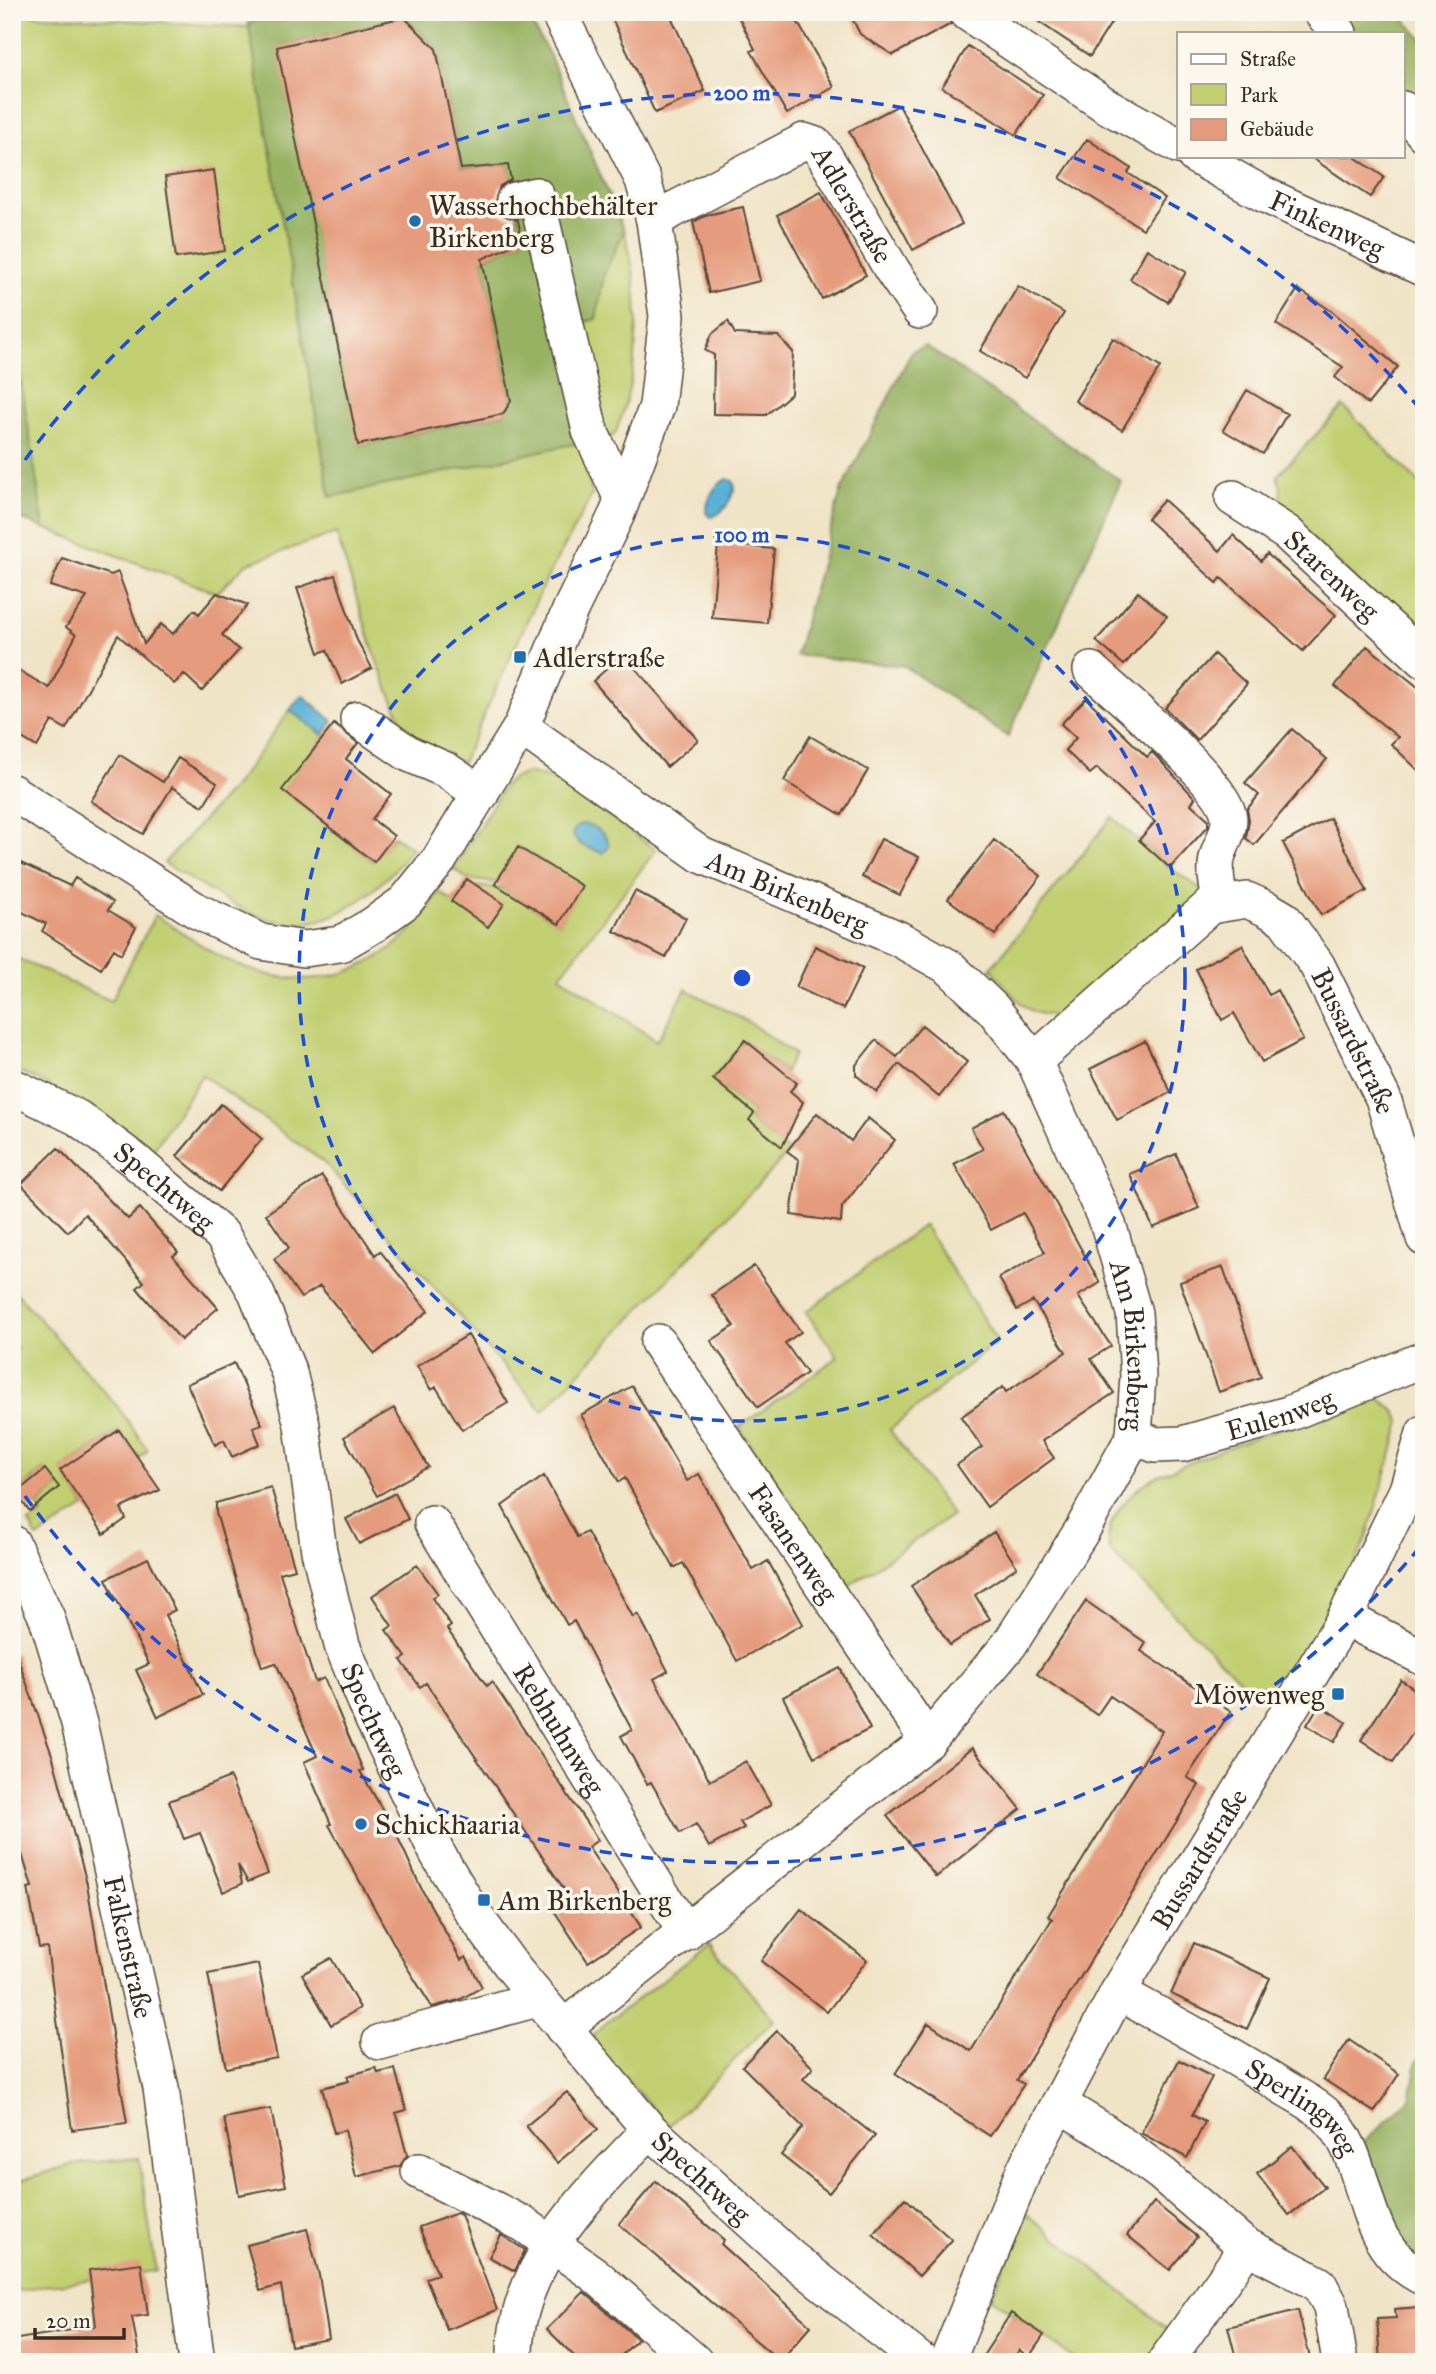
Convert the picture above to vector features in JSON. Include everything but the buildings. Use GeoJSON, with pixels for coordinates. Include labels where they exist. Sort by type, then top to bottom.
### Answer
{"type":"FeatureCollection","features":[{"type":"Feature","properties":{"kind":"street"},"geometry":{"type":"LineString","coordinates":[[12,792],[231,930],[261,942],[304,949],[340,944],[373,925],[405,902],[439,860],[521,727],[571,608],[622,499],[657,406],[659,393],[667,316],[654,220],[643,180],[558,12]]}},
{"type":"Feature","properties":{"kind":"street"},"geometry":{"type":"LineString","coordinates":[[967,12],[1107,106],[1177,145]]}},
{"type":"Feature","properties":{"kind":"street"},"geometry":{"type":"LineString","coordinates":[[1321,12],[1338,32]]}},
{"type":"Feature","properties":{"kind":"street"},"geometry":{"type":"LineString","coordinates":[[1404,110],[1424,134]]}},
{"type":"Feature","properties":{"kind":"street","name":"Adlerstraße"},"geometry":{"type":"LineString","coordinates":[[654,220],[804,141],[810,142],[824,155],[892,270],[920,311]]}},
{"type":"Feature","properties":{"kind":"street","name":"Finkenweg"},"geometry":{"type":"LineString","coordinates":[[1199,158],[1262,194],[1424,269]]}},
{"type":"Feature","properties":{"kind":"street"},"geometry":{"type":"LineString","coordinates":[[514,200],[536,195],[590,431],[622,499]]}},
{"type":"Feature","properties":{"kind":"street","name":"Starenweg"},"geometry":{"type":"LineString","coordinates":[[1233,498],[1287,533],[1424,660]]}},
{"type":"Feature","properties":{"kind":"street"},"geometry":{"type":"LineString","coordinates":[[1034,1061],[1210,906],[1220,903],[1216,873],[1217,856],[1227,835],[1229,818],[1225,803],[1190,762],[1091,670]]}},
{"type":"Feature","properties":{"kind":"street"},"geometry":{"type":"LineString","coordinates":[[358,719],[409,754],[446,769],[481,794]]}},
{"type":"Feature","properties":{"kind":"street","name":"Am Birkenberg"},"geometry":{"type":"LineString","coordinates":[[521,727],[701,855],[900,939],[949,967],[993,1009],[1034,1061],[1109,1227],[1134,1312],[1138,1376],[1134,1436],[1081,1532],[1009,1645],[928,1741],[563,2028]]}},
{"type":"Feature","properties":{"kind":"street","name":"Bussardstraße"},"geometry":{"type":"LineString","coordinates":[[1220,903],[1247,900],[1284,919],[1317,965],[1383,1098],[1424,1238]]}},
{"type":"Feature","properties":{"kind":"street","name":"Spechtweg"},"geometry":{"type":"LineString","coordinates":[[12,1086],[78,1118],[134,1160],[222,1235],[256,1292],[289,1373],[302,1425],[319,1551],[342,1645],[373,1720],[437,1853],[471,1910],[537,1999],[650,2130],[790,2257],[922,2362]]}},
{"type":"Feature","properties":{"kind":"street","name":"Fasanenweg"},"geometry":{"type":"LineString","coordinates":[[658,1342],[928,1741]]}},
{"type":"Feature","properties":{"kind":"street","name":"Eulenweg"},"geometry":{"type":"LineString","coordinates":[[1134,1436],[1155,1445],[1182,1444],[1288,1414],[1424,1359]]}},
{"type":"Feature","properties":{"kind":"street","name":"Bussardstraße"},"geometry":{"type":"LineString","coordinates":[[947,2362],[1024,2170],[1118,1992],[1345,1618],[1407,1490],[1424,1433]]}},
{"type":"Feature","properties":{"kind":"street","name":"Rebhuhnweg"},"geometry":{"type":"LineString","coordinates":[[432,1523],[686,1933]]}},
{"type":"Feature","properties":{"kind":"street","name":"Falkenstraße"},"geometry":{"type":"LineString","coordinates":[[12,1543],[47,1618],[75,1710],[123,1919],[161,2088],[197,2362]]}},
{"type":"Feature","properties":{"kind":"street"},"geometry":{"type":"LineString","coordinates":[[1345,1618],[1424,1658]]}},
{"type":"Feature","properties":{"kind":"street","name":"Sperlingweg"},"geometry":{"type":"LineString","coordinates":[[1118,1992],[1263,2074],[1325,2114],[1346,2142],[1370,2220],[1386,2248],[1408,2270],[1424,2278]]}},
{"type":"Feature","properties":{"kind":"street"},"geometry":{"type":"LineString","coordinates":[[380,2042],[537,1999]]}},
{"type":"Feature","properties":{"kind":"street"},"geometry":{"type":"LineString","coordinates":[[1059,2104],[1105,2132],[1162,2174],[1244,2244],[1319,2284],[1331,2306],[1340,2362]]}},
{"type":"Feature","properties":{"kind":"street"},"geometry":{"type":"LineString","coordinates":[[515,2362],[514,2339],[523,2299],[541,2261],[594,2188],[650,2130]]}},
{"type":"Feature","properties":{"kind":"street"},"geometry":{"type":"LineString","coordinates":[[419,2171],[525,2225],[594,2275],[695,2362]]}},
{"type":"Feature","properties":{"kind":"street"},"geometry":{"type":"LineString","coordinates":[[1165,2362],[1237,2261],[1244,2244]]}},
{"type":"Feature","properties":{"kind":"green space"},"geometry":{"type":"Polygon","coordinates":[[[247,12],[260,12],[249,27],[247,12]]]}},
{"type":"Feature","properties":{"kind":"green space"},"geometry":{"type":"Polygon","coordinates":[[[260,12],[525,12],[549,54],[624,231],[604,274],[596,319],[565,327],[582,442],[330,497],[249,27],[260,12]],[[404,17],[278,47],[359,445],[503,414],[511,401],[482,259],[522,241],[508,165],[461,169],[436,48],[404,17]]]}},
{"type":"Feature","properties":{"kind":"green space"},"geometry":{"type":"Polygon","coordinates":[[[1336,12],[1398,12],[1424,41],[1424,115],[1404,91],[1404,32],[1353,32],[1336,12]]]}},
{"type":"Feature","properties":{"kind":"green space"},"geometry":{"type":"Polygon","coordinates":[[[12,14],[249,27],[330,497],[582,442],[592,495],[544,584],[462,763],[409,739],[377,662],[336,533],[246,564],[217,593],[44,528],[12,325],[12,14]]]}},
{"type":"Feature","properties":{"kind":"green space"},"geometry":{"type":"Polygon","coordinates":[[[624,231],[635,281],[637,307],[634,359],[623,410],[615,434],[608,439],[577,324],[596,319],[604,274],[624,231]]]}},
{"type":"Feature","properties":{"kind":"green space"},"geometry":{"type":"Polygon","coordinates":[[[12,325],[44,528],[12,516],[12,325]]]}},
{"type":"Feature","properties":{"kind":"green space"},"geometry":{"type":"Polygon","coordinates":[[[926,346],[1121,481],[1008,737],[904,666],[796,655],[841,491],[912,351],[926,346]]]}},
{"type":"Feature","properties":{"kind":"green space"},"geometry":{"type":"Polygon","coordinates":[[[1343,406],[1424,488],[1424,643],[1280,509],[1281,487],[1277,476],[1343,406]]]}},
{"type":"Feature","properties":{"kind":"green space"},"geometry":{"type":"Polygon","coordinates":[[[290,710],[325,736],[283,790],[373,861],[394,836],[412,848],[392,873],[366,896],[336,914],[305,923],[278,921],[252,913],[226,901],[164,863],[237,783],[290,710]]]}},
{"type":"Feature","properties":{"kind":"green space"},"geometry":{"type":"Polygon","coordinates":[[[528,773],[559,780],[656,850],[560,976],[657,1041],[686,989],[750,1023],[794,1054],[785,1072],[744,1041],[713,1079],[754,1113],[749,1120],[789,1152],[543,1411],[325,1163],[202,1075],[151,1154],[119,1128],[85,1106],[12,1069],[12,956],[111,1001],[155,915],[212,952],[236,964],[277,977],[305,979],[332,976],[358,968],[381,955],[403,938],[439,892],[488,926],[475,886],[503,889],[559,923],[581,886],[518,847],[496,883],[467,879],[454,869],[504,786],[513,778],[528,773]]]}},
{"type":"Feature","properties":{"kind":"green space"},"geometry":{"type":"Polygon","coordinates":[[[1112,817],[1170,868],[1205,892],[1067,1009],[1054,1014],[1033,1011],[1015,997],[991,968],[1112,817]]]}},
{"type":"Feature","properties":{"kind":"green space"},"geometry":{"type":"Polygon","coordinates":[[[924,1225],[997,1341],[890,1430],[952,1515],[848,1586],[739,1427],[838,1357],[806,1312],[924,1225]]]}},
{"type":"Feature","properties":{"kind":"green space"},"geometry":{"type":"Polygon","coordinates":[[[12,1288],[118,1407],[148,1450],[139,1458],[119,1430],[61,1469],[85,1507],[37,1538],[29,1523],[42,1514],[37,1506],[59,1487],[44,1469],[12,1497],[12,1354],[17,1349],[12,1343],[12,1288]]]}},
{"type":"Feature","properties":{"kind":"green space"},"geometry":{"type":"Polygon","coordinates":[[[1378,1397],[1396,1412],[1401,1422],[1367,1537],[1339,1597],[1272,1706],[1245,1685],[1111,1552],[1109,1532],[1112,1523],[1131,1495],[1158,1475],[1281,1428],[1367,1398],[1378,1397]]]}},
{"type":"Feature","properties":{"kind":"green space"},"geometry":{"type":"Polygon","coordinates":[[[709,1944],[774,2020],[669,2126],[595,2046],[594,2035],[709,1944]]]}},
{"type":"Feature","properties":{"kind":"green space"},"geometry":{"type":"Polygon","coordinates":[[[1424,2051],[1424,2266],[1400,2247],[1361,2145],[1410,2099],[1417,2061],[1424,2051]]]}},
{"type":"Feature","properties":{"kind":"green space"},"geometry":{"type":"Polygon","coordinates":[[[12,2142],[19,2181],[73,2164],[139,2158],[156,2271],[41,2286],[12,2293],[12,2142]]]}},
{"type":"Feature","properties":{"kind":"green space"},"geometry":{"type":"Polygon","coordinates":[[[1026,2213],[1173,2334],[1152,2362],[1079,2362],[991,2298],[1026,2213]]]}},
{"type":"Feature","properties":{"kind":"water"},"geometry":{"type":"Polygon","coordinates":[[[727,479],[733,481],[735,488],[731,497],[723,510],[710,517],[706,513],[710,497],[718,485],[727,479]]]}},
{"type":"Feature","properties":{"kind":"water"},"geometry":{"type":"Polygon","coordinates":[[[302,695],[333,721],[323,735],[290,710],[302,695]]]}},
{"type":"Feature","properties":{"kind":"water"},"geometry":{"type":"Polygon","coordinates":[[[583,824],[600,831],[609,847],[602,853],[581,845],[572,834],[576,827],[583,824]]]}},
{"type":"Feature","properties":{"kind":"place","name":"Wasserhochbehälter Birkenberg"},"geometry":{"type":"Point","coordinates":[415,221]}},
{"type":"Feature","properties":{"kind":"place","name":"Adlerstraße"},"geometry":{"type":"Point","coordinates":[520,657]}},
{"type":"Feature","properties":{"kind":"place","name":"Möwenweg"},"geometry":{"type":"Point","coordinates":[1338,1694]}},
{"type":"Feature","properties":{"kind":"place","name":"Schickhaaria"},"geometry":{"type":"Point","coordinates":[361,1824]}},
{"type":"Feature","properties":{"kind":"place","name":"Am Birkenberg"},"geometry":{"type":"Point","coordinates":[484,1900]}}]}
